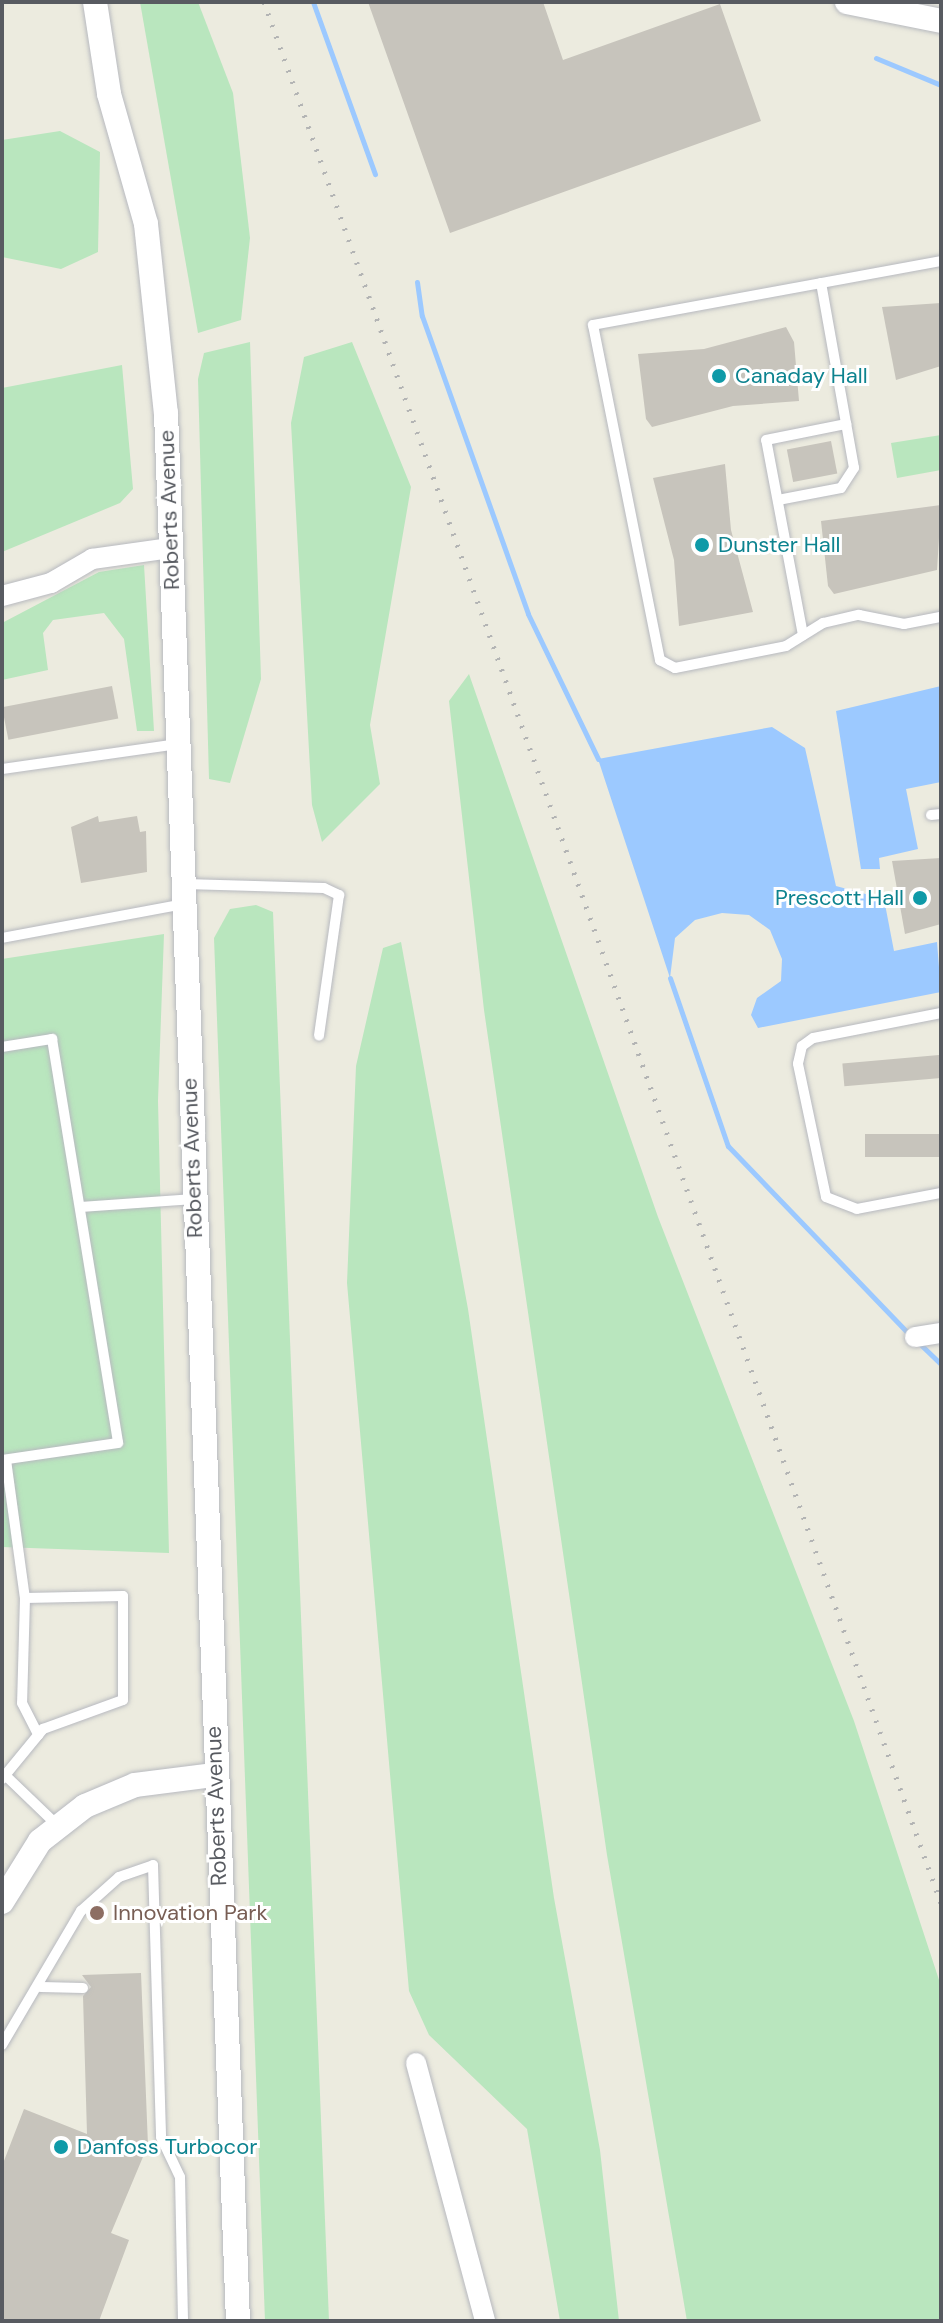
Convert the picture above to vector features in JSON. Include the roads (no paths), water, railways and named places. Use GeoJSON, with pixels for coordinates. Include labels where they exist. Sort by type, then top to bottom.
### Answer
{"type":"FeatureCollection","features":[{"type":"Feature","properties":{"kind":"street","name":"Roberts Avenue"},"geometry":{"type":"LineString","coordinates":[[95,2],[156,291],[179,744],[214,1775],[238,2321]]}},
{"type":"Feature","properties":{"kind":"street"},"geometry":{"type":"LineString","coordinates":[[847,2],[941,21]]}},
{"type":"Feature","properties":{"kind":"street"},"geometry":{"type":"LineString","coordinates":[[2,596],[51,583],[92,559],[170,548]]}},
{"type":"Feature","properties":{"kind":"street"},"geometry":{"type":"LineString","coordinates":[[915,1337],[941,1333]]}},
{"type":"Feature","properties":{"kind":"street"},"geometry":{"type":"LineString","coordinates":[[2,1902],[26,1858],[57,1825],[112,1792],[214,1775]]}},
{"type":"Feature","properties":{"kind":"street"},"geometry":{"type":"LineString","coordinates":[[416,2063],[485,2321]]}},
{"type":"Feature","properties":{"kind":"lane"},"geometry":{"type":"LineString","coordinates":[[941,261],[593,325],[660,660],[675,668],[786,646],[803,635],[859,615],[904,624],[941,617]]}},
{"type":"Feature","properties":{"kind":"lane"},"geometry":{"type":"LineString","coordinates":[[778,500],[847,484],[854,468],[821,283]]}},
{"type":"Feature","properties":{"kind":"lane"},"geometry":{"type":"LineString","coordinates":[[803,635],[766,440],[846,424]]}},
{"type":"Feature","properties":{"kind":"lane"},"geometry":{"type":"LineString","coordinates":[[2,769],[179,744]]}},
{"type":"Feature","properties":{"kind":"lane"},"geometry":{"type":"LineString","coordinates":[[2,938],[184,894],[324,888],[339,895],[319,1036]]}},
{"type":"Feature","properties":{"kind":"lane"},"geometry":{"type":"LineString","coordinates":[[941,1013],[813,1038],[802,1046],[798,1064],[826,1197],[857,1209],[941,1193]]}},
{"type":"Feature","properties":{"kind":"lane"},"geometry":{"type":"LineString","coordinates":[[2,1047],[52,1039],[82,1207],[118,1443],[4,1460],[25,1598],[22,1703],[38,1735]]}},
{"type":"Feature","properties":{"kind":"lane"},"geometry":{"type":"LineString","coordinates":[[82,1207],[193,1199]]}},
{"type":"Feature","properties":{"kind":"lane"},"geometry":{"type":"LineString","coordinates":[[25,1598],[123,1596],[123,1700],[38,1735],[4,1777],[57,1825]]}},
{"type":"Feature","properties":{"kind":"lane"},"geometry":{"type":"LineString","coordinates":[[2,2045],[41,1987],[81,1911],[119,1877],[153,1865],[161,2137],[180,2177],[183,2321]]}},
{"type":"Feature","properties":{"kind":"lane"},"geometry":{"type":"LineString","coordinates":[[142,1985],[156,1984]]}},
{"type":"Feature","properties":{"kind":"lane"},"geometry":{"type":"LineString","coordinates":[[41,1987],[83,1988]]}},
{"type":"Feature","properties":{"kind":"water"},"geometry":{"type":"Polygon","coordinates":[[[941,686],[941,782],[906,789],[918,849],[879,858],[880,869],[861,869],[836,711],[941,686]]]}},
{"type":"Feature","properties":{"kind":"water"},"geometry":{"type":"Polygon","coordinates":[[[772,727],[805,748],[836,886],[884,899],[894,951],[937,942],[941,992],[758,1028],[751,1015],[757,998],[781,981],[782,959],[770,930],[749,915],[722,913],[695,920],[675,938],[670,978],[598,759],[772,727]]]}},
{"type":"Feature","properties":{"kind":"waterway"},"geometry":{"type":"LineString","coordinates":[[313,2],[375,174]]}},
{"type":"Feature","properties":{"kind":"waterway"},"geometry":{"type":"LineString","coordinates":[[876,58],[941,85]]}},
{"type":"Feature","properties":{"kind":"waterway"},"geometry":{"type":"LineString","coordinates":[[417,282],[422,316],[528,614],[598,759]]}},
{"type":"Feature","properties":{"kind":"waterway"},"geometry":{"type":"LineString","coordinates":[[670,978],[728,1146],[911,1336]]}},
{"type":"Feature","properties":{"kind":"waterway"},"geometry":{"type":"LineString","coordinates":[[918,1342],[941,1364]]}},
{"type":"Feature","properties":{"kind":"railway"},"geometry":{"type":"LineString","coordinates":[[264,2],[941,1903]]}},
{"type":"Feature","properties":{"kind":"place","name":"Canaday Hall"},"geometry":{"type":"Point","coordinates":[719,376]}},
{"type":"Feature","properties":{"kind":"place","name":"Dunster Hall"},"geometry":{"type":"Point","coordinates":[702,545]}},
{"type":"Feature","properties":{"kind":"place","name":"Prescott Hall"},"geometry":{"type":"Point","coordinates":[920,898]}},
{"type":"Feature","properties":{"kind":"place","name":"Innovation Park"},"geometry":{"type":"Point","coordinates":[97,1913]}},
{"type":"Feature","properties":{"kind":"place","name":"Danfoss Turbocor"},"geometry":{"type":"Point","coordinates":[61,2147]}}]}
